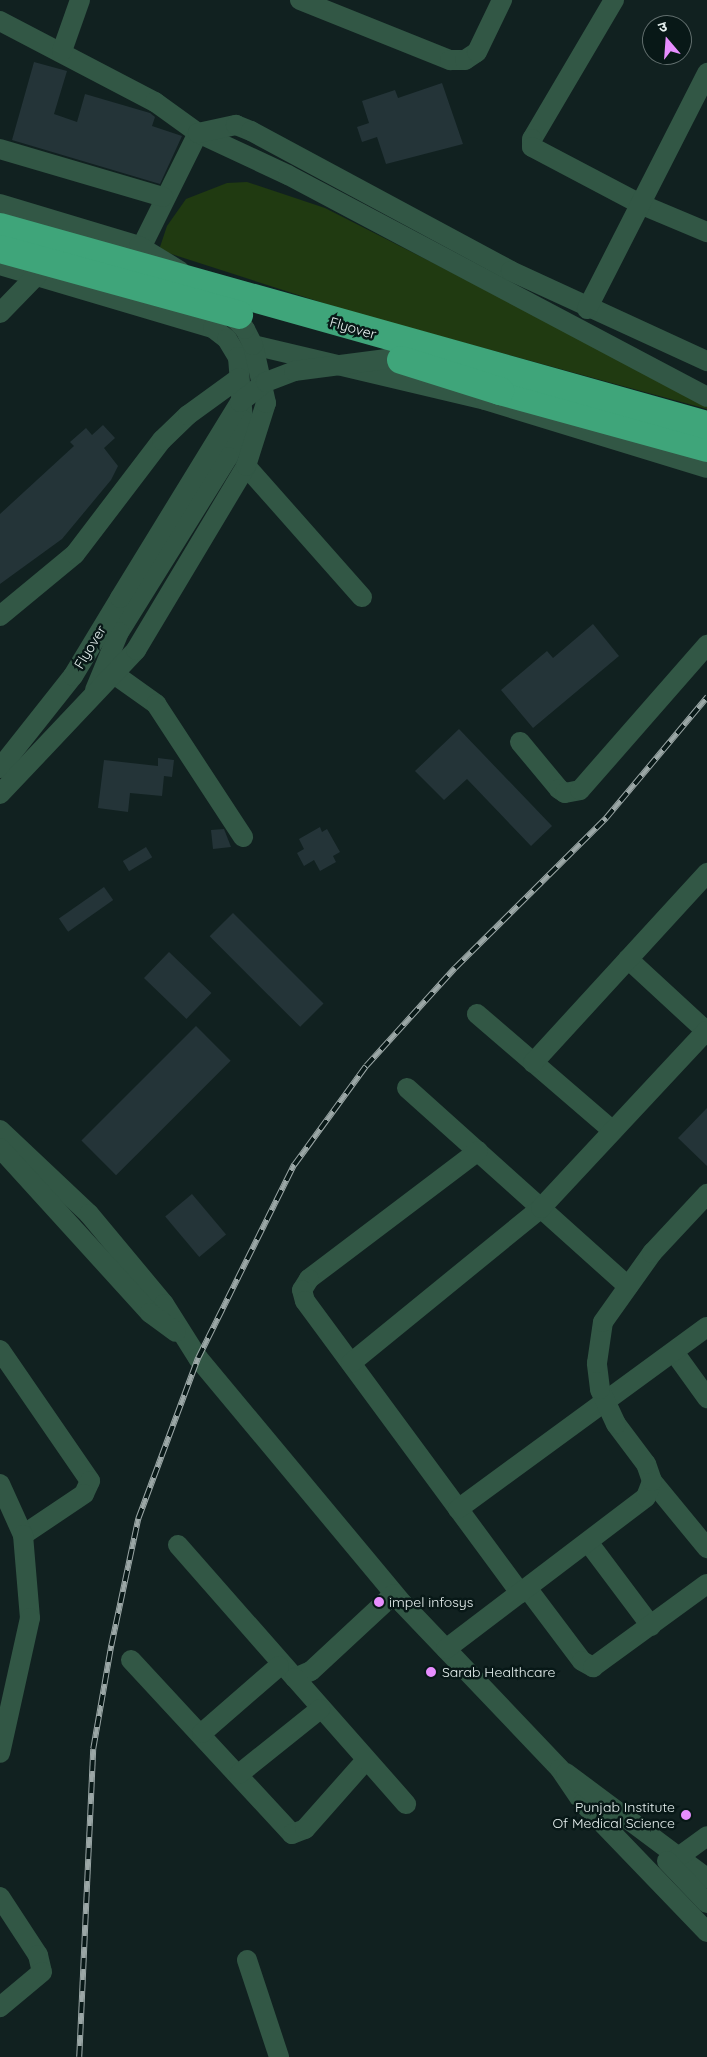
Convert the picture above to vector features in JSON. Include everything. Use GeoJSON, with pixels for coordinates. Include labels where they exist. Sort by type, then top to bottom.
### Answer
{"type":"FeatureCollection","features":[{"type":"Feature","properties":{"kind":"highway","name":"Flyover"},"geometry":{"type":"LineString","coordinates":[[0,227],[707,424]]}},
{"type":"Feature","properties":{"kind":"highway","name":"Flyover"},"geometry":{"type":"LineString","coordinates":[[0,249],[394,358],[707,448]]}},
{"type":"Feature","properties":{"kind":"street"},"geometry":{"type":"LineString","coordinates":[[62,51],[80,0]]}},
{"type":"Feature","properties":{"kind":"street"},"geometry":{"type":"LineString","coordinates":[[300,0],[450,60],[465,60],[478,52],[502,0]]}},
{"type":"Feature","properties":{"kind":"street"},"geometry":{"type":"LineString","coordinates":[[614,0],[532,139],[532,147],[640,204],[707,232]]}},
{"type":"Feature","properties":{"kind":"street"},"geometry":{"type":"LineString","coordinates":[[0,22],[62,51],[155,102],[198,133],[288,175],[707,397]]}},
{"type":"Feature","properties":{"kind":"street"},"geometry":{"type":"LineString","coordinates":[[587,309],[640,204],[699,107],[707,73]]}},
{"type":"Feature","properties":{"kind":"street"},"geometry":{"type":"LineString","coordinates":[[124,298],[140,246],[198,133],[236,125],[251,130],[587,309],[707,361]]}},
{"type":"Feature","properties":{"kind":"street"},"geometry":{"type":"LineString","coordinates":[[0,149],[163,198]]}},
{"type":"Feature","properties":{"kind":"street"},"geometry":{"type":"LineString","coordinates":[[0,204],[140,246],[191,278],[245,329],[252,345],[266,403],[246,466],[136,650],[114,674],[95,690],[0,794]]}},
{"type":"Feature","properties":{"kind":"street"},"geometry":{"type":"LineString","coordinates":[[0,265],[124,298],[213,328],[227,339],[238,357],[243,420],[228,456],[119,632],[95,690]]}},
{"type":"Feature","properties":{"kind":"street"},"geometry":{"type":"LineString","coordinates":[[0,313],[37,275]]}},
{"type":"Feature","properties":{"kind":"street"},"geometry":{"type":"LineString","coordinates":[[252,345],[485,400],[707,468]]}},
{"type":"Feature","properties":{"kind":"street","name":"Flyover"},"geometry":{"type":"LineString","coordinates":[[0,768],[73,676],[212,441],[240,402],[266,382],[294,371],[394,358]]}},
{"type":"Feature","properties":{"kind":"street"},"geometry":{"type":"LineString","coordinates":[[0,616],[75,554],[182,421],[240,378]]}},
{"type":"Feature","properties":{"kind":"street"},"geometry":{"type":"LineString","coordinates":[[246,466],[362,597]]}},
{"type":"Feature","properties":{"kind":"street"},"geometry":{"type":"LineString","coordinates":[[520,742],[559,789],[572,794],[580,790],[707,645]]}},
{"type":"Feature","properties":{"kind":"street"},"geometry":{"type":"LineString","coordinates":[[114,674],[156,704],[243,837]]}},
{"type":"Feature","properties":{"kind":"street"},"geometry":{"type":"LineString","coordinates":[[533,1062],[628,959],[705,880]]}},
{"type":"Feature","properties":{"kind":"street"},"geometry":{"type":"LineString","coordinates":[[351,1363],[542,1208],[706,1031],[628,959]]}},
{"type":"Feature","properties":{"kind":"street"},"geometry":{"type":"LineString","coordinates":[[477,1014],[613,1131]]}},
{"type":"Feature","properties":{"kind":"street"},"geometry":{"type":"LineString","coordinates":[[407,1088],[628,1286]]}},
{"type":"Feature","properties":{"kind":"street"},"geometry":{"type":"LineString","coordinates":[[0,1130],[7,1154],[150,1313],[180,1335],[394,1594],[560,1769],[583,1804],[707,1932]]}},
{"type":"Feature","properties":{"kind":"street"},"geometry":{"type":"LineString","coordinates":[[478,1151],[309,1279],[302,1290],[351,1363],[458,1509],[523,1591],[587,1665],[603,1662],[707,1584]]}},
{"type":"Feature","properties":{"kind":"street"},"geometry":{"type":"LineString","coordinates":[[707,1194],[652,1252],[603,1322],[597,1363],[606,1401],[652,1481],[707,1548]]}},
{"type":"Feature","properties":{"kind":"street"},"geometry":{"type":"LineString","coordinates":[[458,1509],[707,1327]]}},
{"type":"Feature","properties":{"kind":"street"},"geometry":{"type":"LineString","coordinates":[[0,1350],[90,1481],[84,1494],[23,1536]]}},
{"type":"Feature","properties":{"kind":"street"},"geometry":{"type":"LineString","coordinates":[[674,1352],[707,1396]]}},
{"type":"Feature","properties":{"kind":"street"},"geometry":{"type":"LineString","coordinates":[[446,1649],[646,1497],[652,1481]]}},
{"type":"Feature","properties":{"kind":"street"},"geometry":{"type":"LineString","coordinates":[[0,1484],[23,1536],[30,1618],[0,1754]]}},
{"type":"Feature","properties":{"kind":"street"},"geometry":{"type":"LineString","coordinates":[[588,1542],[651,1626]]}},
{"type":"Feature","properties":{"kind":"street"},"geometry":{"type":"LineString","coordinates":[[178,1545],[279,1666],[295,1678],[320,1710],[406,1804]]}},
{"type":"Feature","properties":{"kind":"street"},"geometry":{"type":"LineString","coordinates":[[295,1678],[311,1671],[394,1594]]}},
{"type":"Feature","properties":{"kind":"street"},"geometry":{"type":"LineString","coordinates":[[131,1660],[202,1733],[285,1830],[298,1834],[366,1760]]}},
{"type":"Feature","properties":{"kind":"street"},"geometry":{"type":"LineString","coordinates":[[202,1733],[279,1666]]}},
{"type":"Feature","properties":{"kind":"street"},"geometry":{"type":"LineString","coordinates":[[239,1774],[320,1710]]}},
{"type":"Feature","properties":{"kind":"street"},"geometry":{"type":"LineString","coordinates":[[560,1769],[596,1791],[633,1826],[707,1903]]}},
{"type":"Feature","properties":{"kind":"street"},"geometry":{"type":"LineString","coordinates":[[633,1826],[677,1858],[705,1874]]}},
{"type":"Feature","properties":{"kind":"street"},"geometry":{"type":"LineString","coordinates":[[677,1858],[707,1836]]}},
{"type":"Feature","properties":{"kind":"street"},"geometry":{"type":"LineString","coordinates":[[0,2007],[42,1972],[38,1955],[2,1903]]}},
{"type":"Feature","properties":{"kind":"street"},"geometry":{"type":"LineString","coordinates":[[247,1960],[279,2057]]}},
{"type":"Feature","properties":{"kind":"green space"},"geometry":{"type":"Polygon","coordinates":[[[247,182],[325,208],[707,402],[707,409],[348,311],[159,250],[167,226],[186,199],[227,183],[247,182]]]}},
{"type":"Feature","properties":{"kind":"building"},"geometry":{"type":"Polygon","coordinates":[[[34,62],[67,71],[54,114],[77,122],[85,94],[150,113],[155,117],[152,126],[182,136],[160,184],[12,140],[34,62]]]}},
{"type":"Feature","properties":{"kind":"building"},"geometry":{"type":"Polygon","coordinates":[[[442,83],[463,144],[386,164],[377,137],[362,142],[357,127],[369,123],[362,101],[395,90],[398,98],[442,83]]]}},
{"type":"Feature","properties":{"kind":"building"},"geometry":{"type":"Polygon","coordinates":[[[103,425],[115,438],[104,448],[118,466],[111,480],[62,539],[0,584],[0,514],[74,446],[70,442],[86,428],[92,435],[103,425]]]}},
{"type":"Feature","properties":{"kind":"building"},"geometry":{"type":"Polygon","coordinates":[[[593,624],[619,656],[533,728],[501,690],[547,651],[553,658],[593,624]]]}},
{"type":"Feature","properties":{"kind":"building"},"geometry":{"type":"Polygon","coordinates":[[[459,729],[552,826],[531,846],[467,779],[444,800],[415,771],[459,729]]]}},
{"type":"Feature","properties":{"kind":"building"},"geometry":{"type":"Polygon","coordinates":[[[158,758],[174,760],[172,777],[164,776],[162,796],[130,793],[128,812],[98,808],[104,760],[158,766],[158,758]]]}},
{"type":"Feature","properties":{"kind":"building"},"geometry":{"type":"Polygon","coordinates":[[[320,827],[322,832],[327,829],[340,852],[333,856],[336,862],[320,871],[314,860],[304,866],[297,853],[304,849],[299,839],[320,827]]]}},
{"type":"Feature","properties":{"kind":"building"},"geometry":{"type":"Polygon","coordinates":[[[224,829],[231,847],[213,849],[211,830],[224,829]]]}},
{"type":"Feature","properties":{"kind":"building"},"geometry":{"type":"Polygon","coordinates":[[[146,847],[152,857],[129,871],[123,861],[146,847]]]}},
{"type":"Feature","properties":{"kind":"building"},"geometry":{"type":"Polygon","coordinates":[[[104,887],[113,900],[68,932],[59,919],[104,887]]]}},
{"type":"Feature","properties":{"kind":"building"},"geometry":{"type":"Polygon","coordinates":[[[233,913],[324,1004],[300,1027],[210,936],[233,913]]]}},
{"type":"Feature","properties":{"kind":"building"},"geometry":{"type":"Polygon","coordinates":[[[169,952],[211,993],[186,1019],[144,978],[169,952]]]}},
{"type":"Feature","properties":{"kind":"building"},"geometry":{"type":"Polygon","coordinates":[[[196,1026],[231,1061],[116,1175],[81,1141],[196,1026]]]}},
{"type":"Feature","properties":{"kind":"building"},"geometry":{"type":"Polygon","coordinates":[[[707,1108],[707,1166],[678,1138],[707,1108]]]}},
{"type":"Feature","properties":{"kind":"building"},"geometry":{"type":"Polygon","coordinates":[[[192,1194],[226,1235],[199,1257],[165,1216],[192,1194]]]}},
{"type":"Feature","properties":{"kind":"railway"},"geometry":{"type":"LineString","coordinates":[[79,2057],[93,1749],[111,1646],[138,1519],[198,1358],[294,1165],[366,1066],[455,968],[606,818],[707,697]]}},
{"type":"Feature","properties":{"kind":"place","name":"impel infosys"},"geometry":{"type":"Point","coordinates":[379,1602]}},
{"type":"Feature","properties":{"kind":"place","name":"Sarab Healthcare"},"geometry":{"type":"Point","coordinates":[431,1672]}},
{"type":"Feature","properties":{"kind":"place","name":"Punjab Institute Of Medical Science"},"geometry":{"type":"Point","coordinates":[686,1815]}}]}
